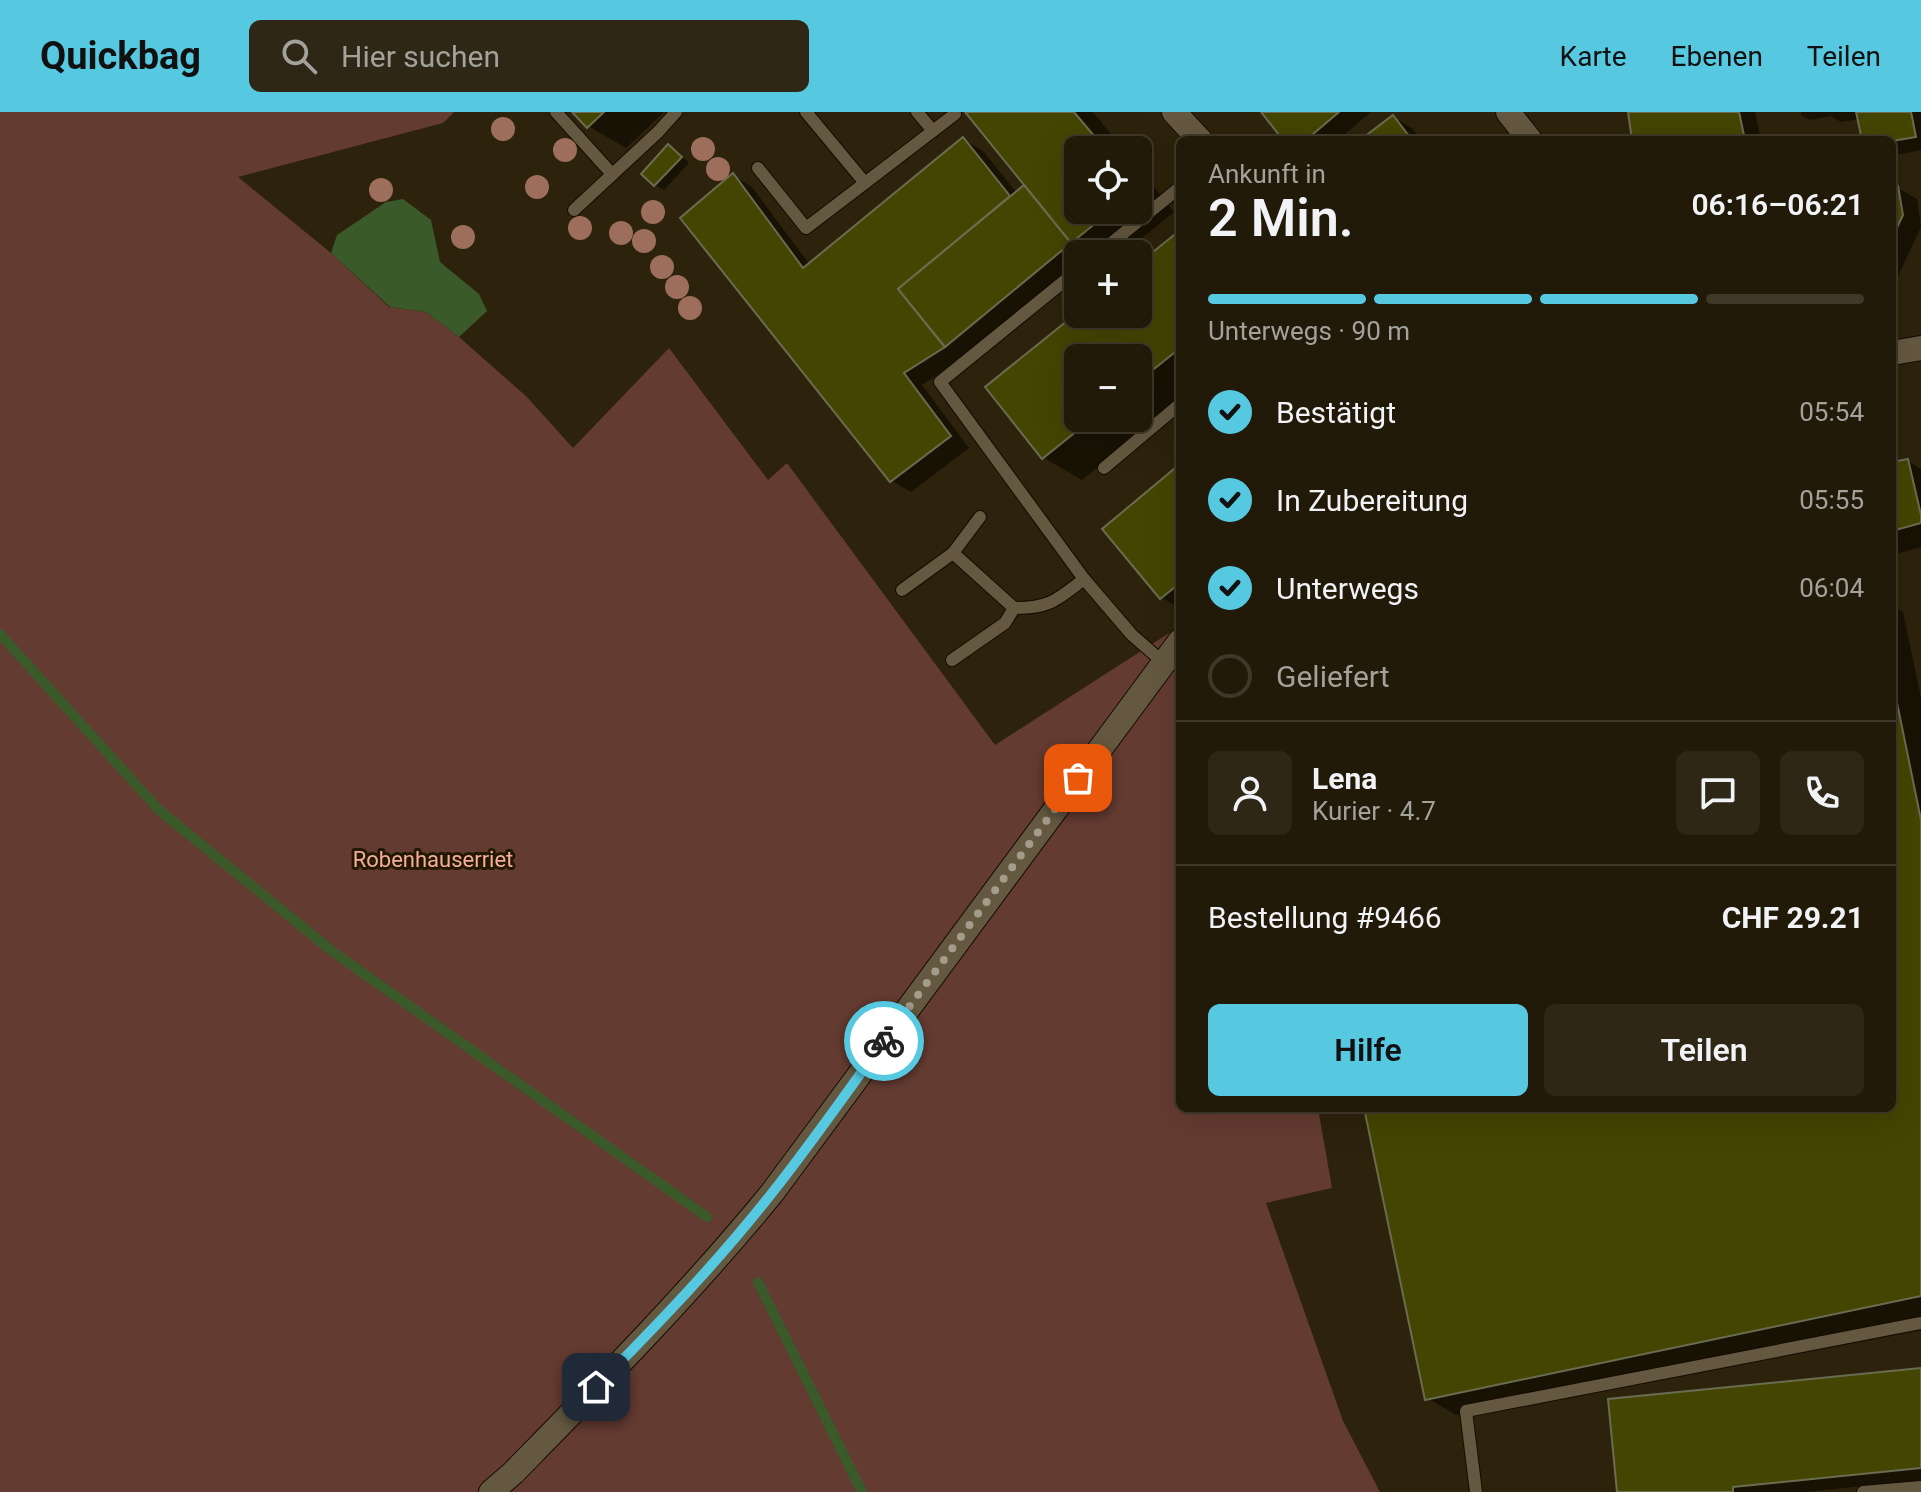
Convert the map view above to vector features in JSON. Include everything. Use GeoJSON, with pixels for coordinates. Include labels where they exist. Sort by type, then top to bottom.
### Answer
{"type":"FeatureCollection","features":[{"type":"Feature","properties":{"kind":"street"},"geometry":{"type":"LineString","coordinates":[[1174,112],[1196,136]]}},
{"type":"Feature","properties":{"kind":"street"},"geometry":{"type":"LineString","coordinates":[[1508,112],[1527,136]]}},
{"type":"Feature","properties":{"kind":"street"},"geometry":{"type":"LineString","coordinates":[[1896,352],[1921,348]]}},
{"type":"Feature","properties":{"kind":"street"},"geometry":{"type":"LineString","coordinates":[[491,1492],[659,1323],[772,1193],[1176,646]]}},
{"type":"Feature","properties":{"kind":"lane"},"geometry":{"type":"LineString","coordinates":[[556,112],[612,174]]}},
{"type":"Feature","properties":{"kind":"lane"},"geometry":{"type":"LineString","coordinates":[[574,210],[676,112]]}},
{"type":"Feature","properties":{"kind":"lane"},"geometry":{"type":"LineString","coordinates":[[806,112],[865,183]]}},
{"type":"Feature","properties":{"kind":"lane"},"geometry":{"type":"LineString","coordinates":[[917,112],[933,131]]}},
{"type":"Feature","properties":{"kind":"lane"},"geometry":{"type":"LineString","coordinates":[[758,168],[806,228],[955,114]]}},
{"type":"Feature","properties":{"kind":"lane"},"geometry":{"type":"LineString","coordinates":[[1115,240],[1176,191]]}},
{"type":"Feature","properties":{"kind":"lane"},"geometry":{"type":"LineString","coordinates":[[1064,281],[940,382],[1084,579],[1132,635],[1164,663]]}},
{"type":"Feature","properties":{"kind":"lane"},"geometry":{"type":"LineString","coordinates":[[1104,468],[1176,407]]}},
{"type":"Feature","properties":{"kind":"lane"},"geometry":{"type":"LineString","coordinates":[[902,590],[953,553],[980,517]]}},
{"type":"Feature","properties":{"kind":"lane"},"geometry":{"type":"LineString","coordinates":[[953,553],[1014,608],[1046,606],[1084,579]]}},
{"type":"Feature","properties":{"kind":"lane"},"geometry":{"type":"LineString","coordinates":[[952,660],[1005,623],[1014,608]]}},
{"type":"Feature","properties":{"kind":"lane"},"geometry":{"type":"LineString","coordinates":[[1476,1492],[1466,1411],[1921,1323]]}},
{"type":"Feature","properties":{"kind":"lane"},"geometry":{"type":"LineString","coordinates":[[1863,1492],[1921,1487]]}},
{"type":"Feature","properties":{"kind":"green space","name":"Robenhauserriet"},"geometry":{"type":"Polygon","coordinates":[[[0,112],[454,112],[443,123],[238,177],[331,253],[389,307],[426,312],[459,337],[526,396],[573,448],[669,348],[768,480],[787,463],[995,745],[1176,629],[1176,1112],[1319,1112],[1332,1188],[1266,1203],[1343,1421],[1380,1492],[0,1492],[0,112]]]}},
{"type":"Feature","properties":{"kind":"shaded area"},"geometry":{"type":"Polygon","coordinates":[[[403,199],[431,220],[440,262],[479,294],[487,311],[459,337],[426,312],[390,307],[331,253],[337,235],[386,202],[403,199]]]}},
{"type":"Feature","properties":{"kind":"building"},"geometry":{"type":"Polygon","coordinates":[[[572,112],[604,112],[587,128],[572,112]]]}},
{"type":"Feature","properties":{"kind":"building"},"geometry":{"type":"Polygon","coordinates":[[[965,112],[1074,112],[1094,136],[1064,136],[1064,224],[1095,224],[1075,240],[1069,240],[965,112]]]}},
{"type":"Feature","properties":{"kind":"building"},"geometry":{"type":"Polygon","coordinates":[[[1261,112],[1339,112],[1311,136],[1280,136],[1261,112]]]}},
{"type":"Feature","properties":{"kind":"building"},"geometry":{"type":"Polygon","coordinates":[[[1628,112],[1739,112],[1744,136],[1631,136],[1628,112]]]}},
{"type":"Feature","properties":{"kind":"building"},"geometry":{"type":"Polygon","coordinates":[[[1856,112],[1911,112],[1916,137],[1896,140],[1896,136],[1861,136],[1856,112]]]}},
{"type":"Feature","properties":{"kind":"building"},"geometry":{"type":"Polygon","coordinates":[[[1393,115],[1409,136],[1365,136],[1393,115]]]}},
{"type":"Feature","properties":{"kind":"building"},"geometry":{"type":"Polygon","coordinates":[[[963,137],[1010,196],[898,289],[945,347],[904,373],[951,436],[890,482],[680,218],[733,173],[803,268],[963,137]]]}},
{"type":"Feature","properties":{"kind":"building"},"geometry":{"type":"Polygon","coordinates":[[[668,144],[682,157],[654,186],[641,174],[668,144]]]}},
{"type":"Feature","properties":{"kind":"building"},"geometry":{"type":"Polygon","coordinates":[[[1024,185],[1069,240],[1064,240],[1064,249],[945,347],[898,289],[1024,185]]]}},
{"type":"Feature","properties":{"kind":"building"},"geometry":{"type":"Polygon","coordinates":[[[1896,186],[1903,215],[1896,230],[1896,186]]]}},
{"type":"Feature","properties":{"kind":"building"},"geometry":{"type":"Polygon","coordinates":[[[1176,233],[1176,351],[1152,371],[1152,344],[1064,344],[1064,432],[1076,432],[1042,459],[985,387],[1064,323],[1064,328],[1152,328],[1152,253],[1176,233]]]}},
{"type":"Feature","properties":{"kind":"building"},"geometry":{"type":"Polygon","coordinates":[[[1908,459],[1921,523],[1896,530],[1896,461],[1908,459]]]}},
{"type":"Feature","properties":{"kind":"building"},"geometry":{"type":"Polygon","coordinates":[[[1176,467],[1176,586],[1160,599],[1102,529],[1176,467]]]}},
{"type":"Feature","properties":{"kind":"building"},"geometry":{"type":"Polygon","coordinates":[[[1896,698],[1921,820],[1921,1296],[1425,1400],[1365,1112],[1896,1112],[1896,698]]]}},
{"type":"Feature","properties":{"kind":"building"},"geometry":{"type":"Polygon","coordinates":[[[1921,1368],[1921,1468],[1733,1487],[1733,1492],[1617,1492],[1608,1399],[1921,1368]]]}},
{"type":"Feature","properties":{"kind":"waterway"},"geometry":{"type":"LineString","coordinates":[[0,634],[159,810],[332,951],[707,1217]]}},
{"type":"Feature","properties":{"kind":"waterway"},"geometry":{"type":"LineString","coordinates":[[758,1282],[862,1492]]}},
{"type":"Feature","properties":{"kind":"way so far"},"geometry":{"type":"LineString","coordinates":[[884,1041],[1078,778]]}},
{"type":"Feature","properties":{"kind":"route"},"geometry":{"type":"LineString","coordinates":[[596,1387],[732,1242],[884,1041]]}}]}
